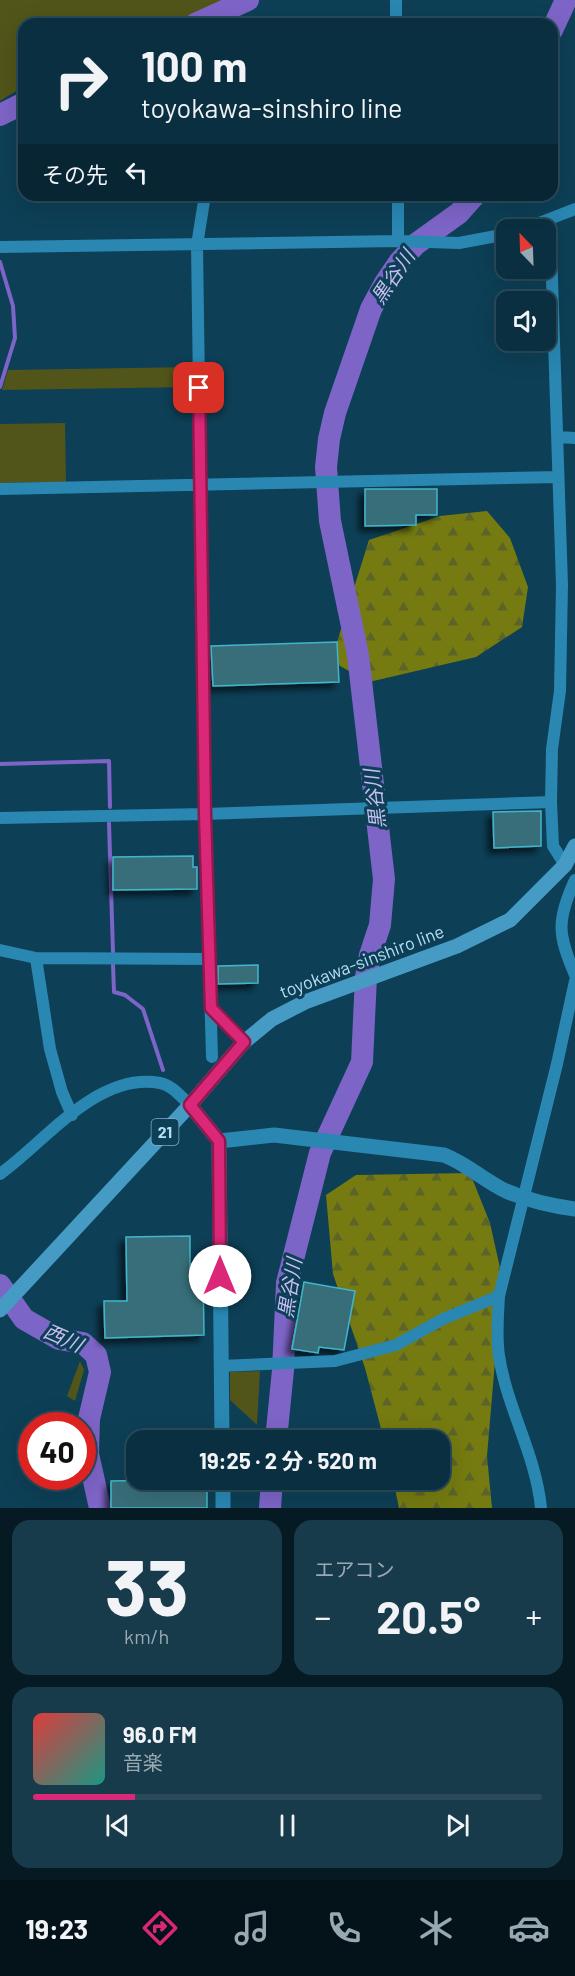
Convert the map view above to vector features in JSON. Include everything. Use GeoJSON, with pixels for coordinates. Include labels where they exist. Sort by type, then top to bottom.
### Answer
{"type":"FeatureCollection","features":[{"type":"Feature","properties":{"kind":"main road","name":"toyokawa-sinshiro line"},"geometry":{"type":"LineString","coordinates":[[0,1310],[190,1105],[244,1042],[272,1019],[305,1002],[457,946],[510,920],[565,865],[575,846]]}},
{"type":"Feature","properties":{"kind":"street"},"geometry":{"type":"LineString","coordinates":[[396,0],[396,18]]}},
{"type":"Feature","properties":{"kind":"street"},"geometry":{"type":"LineString","coordinates":[[204,201],[197,245],[205,814],[212,1057]]}},
{"type":"Feature","properties":{"kind":"street"},"geometry":{"type":"LineString","coordinates":[[398,201],[398,241]]}},
{"type":"Feature","properties":{"kind":"street"},"geometry":{"type":"LineString","coordinates":[[550,219],[575,209]]}},
{"type":"Feature","properties":{"kind":"street"},"geometry":{"type":"LineString","coordinates":[[0,247],[398,241],[459,243],[496,236]]}},
{"type":"Feature","properties":{"kind":"street"},"geometry":{"type":"LineString","coordinates":[[552,279],[562,585],[560,691],[552,749],[551,802],[554,846],[565,865]]}},
{"type":"Feature","properties":{"kind":"street"},"geometry":{"type":"LineString","coordinates":[[558,437],[575,438]]}},
{"type":"Feature","properties":{"kind":"street"},"geometry":{"type":"LineString","coordinates":[[0,489],[558,477]]}},
{"type":"Feature","properties":{"kind":"street"},"geometry":{"type":"LineString","coordinates":[[0,818],[205,814],[551,802]]}},
{"type":"Feature","properties":{"kind":"street"},"geometry":{"type":"LineString","coordinates":[[575,880],[562,915],[560,934],[575,975]]}},
{"type":"Feature","properties":{"kind":"street"},"geometry":{"type":"LineString","coordinates":[[0,950],[36,958],[209,959]]}},
{"type":"Feature","properties":{"kind":"street"},"geometry":{"type":"LineString","coordinates":[[36,958],[50,1049],[62,1092],[72,1115]]}},
{"type":"Feature","properties":{"kind":"street"},"geometry":{"type":"LineString","coordinates":[[541,1508],[535,1472],[504,1380],[496,1331],[499,1296],[557,1064],[575,981]]}},
{"type":"Feature","properties":{"kind":"street"},"geometry":{"type":"LineString","coordinates":[[211,1008],[244,1042]]}},
{"type":"Feature","properties":{"kind":"street"},"geometry":{"type":"LineString","coordinates":[[0,1174],[101,1093],[127,1084],[166,1085],[190,1105],[219,1141],[222,1430]]}},
{"type":"Feature","properties":{"kind":"street"},"geometry":{"type":"LineString","coordinates":[[219,1141],[274,1135],[444,1155],[506,1190],[523,1197],[575,1209]]}},
{"type":"Feature","properties":{"kind":"street"},"geometry":{"type":"LineString","coordinates":[[220,1366],[335,1361],[396,1346],[443,1318],[499,1296]]}},
{"type":"Feature","properties":{"kind":"street"},"geometry":{"type":"LineString","coordinates":[[223,1490],[224,1508]]}},
{"type":"Feature","properties":{"kind":"green space"},"geometry":{"type":"Polygon","coordinates":[[[0,0],[227,0],[190,18],[18,18],[18,90],[0,101],[0,0]]]}},
{"type":"Feature","properties":{"kind":"green space"},"geometry":{"type":"Polygon","coordinates":[[[192,367],[193,387],[2,390],[8,370],[192,367]]]}},
{"type":"Feature","properties":{"kind":"green space"},"geometry":{"type":"Polygon","coordinates":[[[65,423],[66,482],[0,483],[0,424],[65,423]]]}},
{"type":"Feature","properties":{"kind":"green space"},"geometry":{"type":"Polygon","coordinates":[[[487,511],[510,538],[528,587],[522,627],[476,657],[369,682],[331,661],[369,540],[440,516],[487,511]]]}},
{"type":"Feature","properties":{"kind":"green space"},"geometry":{"type":"Polygon","coordinates":[[[470,1173],[490,1223],[500,1268],[498,1326],[487,1456],[492,1508],[399,1508],[395,1490],[450,1490],[450,1430],[381,1430],[365,1368],[333,1274],[326,1195],[356,1175],[470,1173]]]}},
{"type":"Feature","properties":{"kind":"green space"},"geometry":{"type":"Polygon","coordinates":[[[80,1361],[84,1370],[75,1401],[67,1396],[80,1361]]]}},
{"type":"Feature","properties":{"kind":"green space"},"geometry":{"type":"Polygon","coordinates":[[[260,1371],[257,1425],[230,1400],[230,1372],[260,1371]]]}},
{"type":"Feature","properties":{"kind":"building"},"geometry":{"type":"Polygon","coordinates":[[[365,489],[437,489],[437,515],[416,515],[416,525],[365,526],[365,489]]]}},
{"type":"Feature","properties":{"kind":"building"},"geometry":{"type":"Polygon","coordinates":[[[337,642],[339,682],[213,686],[211,646],[337,642]]]}},
{"type":"Feature","properties":{"kind":"building"},"geometry":{"type":"Polygon","coordinates":[[[541,811],[541,846],[494,848],[493,812],[541,811]]]}},
{"type":"Feature","properties":{"kind":"building"},"geometry":{"type":"Polygon","coordinates":[[[193,856],[193,867],[197,867],[197,889],[113,890],[113,857],[193,856]]]}},
{"type":"Feature","properties":{"kind":"building"},"geometry":{"type":"Polygon","coordinates":[[[258,965],[258,983],[218,984],[218,966],[258,965]]]}},
{"type":"Feature","properties":{"kind":"building"},"geometry":{"type":"Polygon","coordinates":[[[190,1236],[190,1268],[203,1267],[204,1335],[105,1338],[104,1301],[127,1301],[126,1237],[190,1236]]]}},
{"type":"Feature","properties":{"kind":"building"},"geometry":{"type":"Polygon","coordinates":[[[304,1282],[355,1291],[344,1350],[319,1347],[318,1353],[292,1349],[304,1282]]]}},
{"type":"Feature","properties":{"kind":"building"},"geometry":{"type":"Polygon","coordinates":[[[111,1481],[126,1481],[126,1490],[207,1490],[207,1508],[111,1508],[111,1481]]]}},
{"type":"Feature","properties":{"kind":"waterway"},"geometry":{"type":"LineString","coordinates":[[208,18],[248,0]]}},
{"type":"Feature","properties":{"kind":"waterway","name":"黒谷川"},"geometry":{"type":"LineString","coordinates":[[558,18],[566,0]]}},
{"type":"Feature","properties":{"kind":"waterway"},"geometry":{"type":"LineString","coordinates":[[0,115],[18,106]]}},
{"type":"Feature","properties":{"kind":"waterway","name":"黒谷川"},"geometry":{"type":"LineString","coordinates":[[277,1430],[283,1370],[287,1283],[320,1153],[362,1062],[366,977],[370,955],[380,925],[384,879],[358,655],[330,521],[326,467],[329,439],[335,413],[371,309],[385,283],[400,261],[416,244],[459,213],[470,201]]}},
{"type":"Feature","properties":{"kind":"waterway"},"geometry":{"type":"LineString","coordinates":[[0,262],[13,306],[15,338],[0,387]]}},
{"type":"Feature","properties":{"kind":"waterway"},"geometry":{"type":"LineString","coordinates":[[0,764],[109,761],[110,807]]}},
{"type":"Feature","properties":{"kind":"waterway"},"geometry":{"type":"LineString","coordinates":[[109,823],[113,952]]}},
{"type":"Feature","properties":{"kind":"waterway"},"geometry":{"type":"LineString","coordinates":[[113,965],[114,992],[125,995],[143,1009],[163,1070]]}},
{"type":"Feature","properties":{"kind":"waterway","name":"西川"},"geometry":{"type":"LineString","coordinates":[[0,1285],[24,1319],[59,1339],[83,1343],[96,1355],[100,1372],[89,1419],[88,1454],[100,1508]]}},
{"type":"Feature","properties":{"kind":"waterway","name":"黒谷川"},"geometry":{"type":"LineString","coordinates":[[270,1508],[271,1490]]}},
{"type":"Feature","properties":{"kind":"route"},"geometry":{"type":"LineString","coordinates":[[199,388],[205,814],[211,1008],[244,1042],[190,1105],[219,1141],[220,1276]]}}]}
